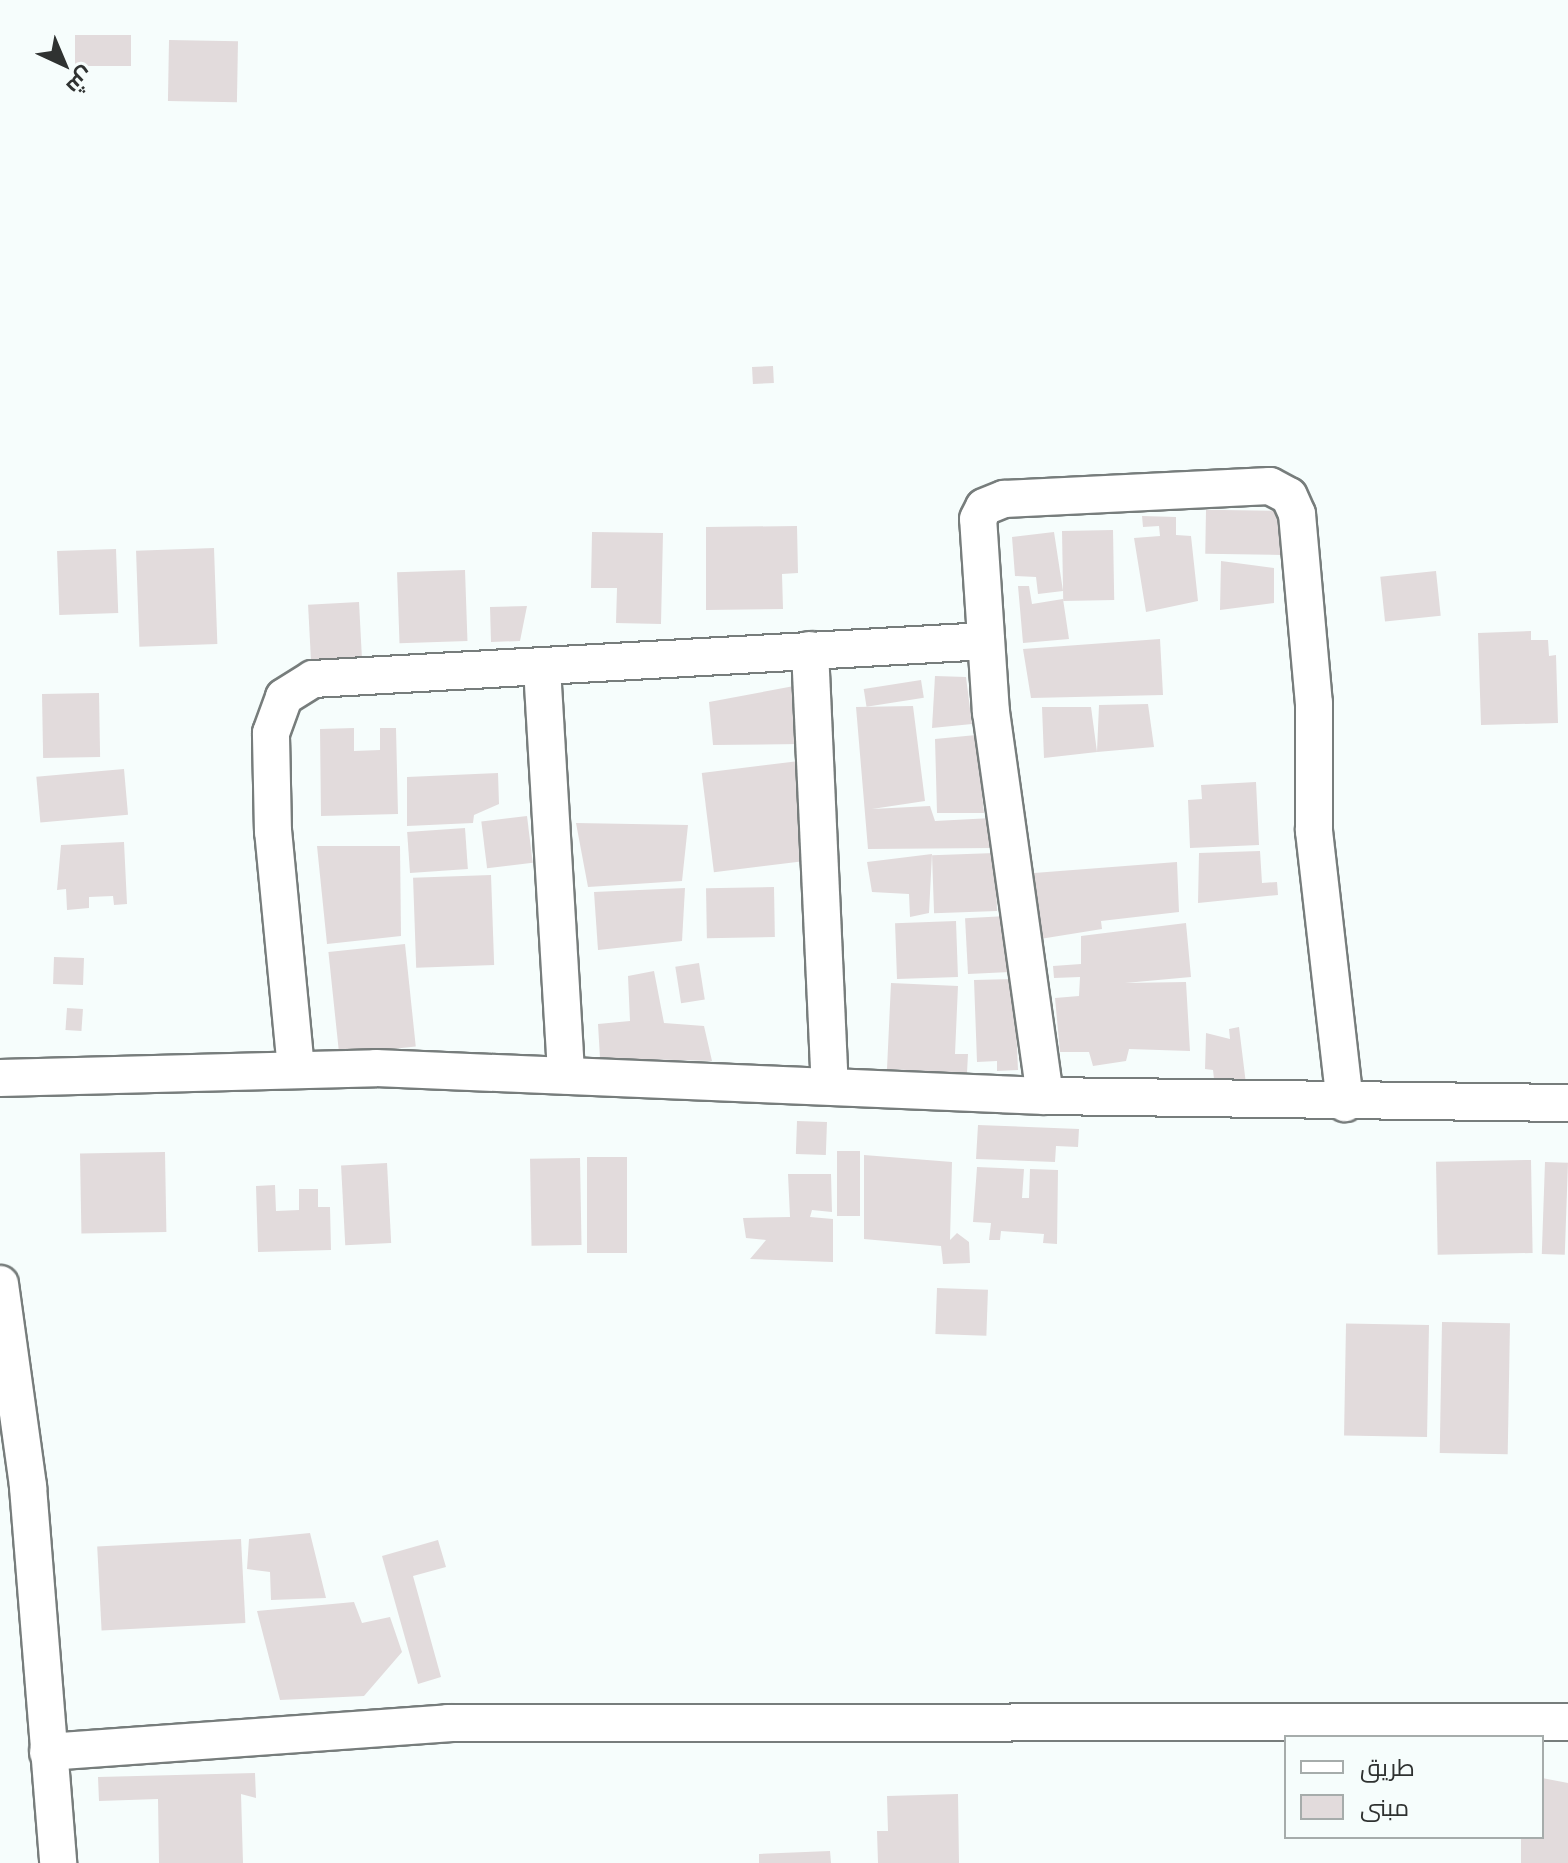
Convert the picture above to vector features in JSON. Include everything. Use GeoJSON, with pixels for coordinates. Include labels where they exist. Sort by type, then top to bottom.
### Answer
{"type":"FeatureCollection","features":[{"type":"Feature","properties":{"kind":"street"},"geometry":{"type":"LineString","coordinates":[[1045,1096],[986,641],[978,519],[984,507],[1004,499],[1270,486],[1289,496],[1314,703],[1314,831],[1345,1103]]}},
{"type":"Feature","properties":{"kind":"street"},"geometry":{"type":"LineString","coordinates":[[296,1069],[273,832],[271,733],[284,697],[313,679],[986,641]]}},
{"type":"Feature","properties":{"kind":"street"},"geometry":{"type":"LineString","coordinates":[[810,650],[830,1084]]}},
{"type":"Feature","properties":{"kind":"street"},"geometry":{"type":"LineString","coordinates":[[542,668],[566,1075]]}},
{"type":"Feature","properties":{"kind":"street"},"geometry":{"type":"LineString","coordinates":[[0,1078],[296,1069],[830,1084],[1045,1096],[1345,1103],[1568,1103]]}},
{"type":"Feature","properties":{"kind":"street"},"geometry":{"type":"LineString","coordinates":[[0,1284],[14,1487],[48,1752],[58,1863]]}},
{"type":"Feature","properties":{"kind":"street"},"geometry":{"type":"LineString","coordinates":[[48,1752],[448,1723],[1568,1722]]}},
{"type":"Feature","properties":{"kind":"building"},"geometry":{"type":"Polygon","coordinates":[[[75,35],[131,35],[131,66],[75,66],[75,35]]]}},
{"type":"Feature","properties":{"kind":"building"},"geometry":{"type":"Polygon","coordinates":[[[169,40],[238,41],[237,102],[168,101],[169,40]]]}},
{"type":"Feature","properties":{"kind":"building"},"geometry":{"type":"Polygon","coordinates":[[[773,366],[774,383],[753,384],[752,367],[773,366]]]}},
{"type":"Feature","properties":{"kind":"building"},"geometry":{"type":"Polygon","coordinates":[[[1206,510],[1283,511],[1282,555],[1205,554],[1206,510]]]}},
{"type":"Feature","properties":{"kind":"building"},"geometry":{"type":"Polygon","coordinates":[[[1142,516],[1176,517],[1176,535],[1191,536],[1198,601],[1146,612],[1134,538],[1160,536],[1159,526],[1143,527],[1142,516]]]}},
{"type":"Feature","properties":{"kind":"building"},"geometry":{"type":"Polygon","coordinates":[[[797,526],[798,573],[782,574],[783,609],[706,610],[706,527],[797,526]]]}},
{"type":"Feature","properties":{"kind":"building"},"geometry":{"type":"Polygon","coordinates":[[[1113,530],[1114,600],[1063,601],[1062,531],[1113,530]]]}},
{"type":"Feature","properties":{"kind":"building"},"geometry":{"type":"Polygon","coordinates":[[[592,532],[663,533],[661,624],[616,623],[617,588],[591,588],[592,532]]]}},
{"type":"Feature","properties":{"kind":"building"},"geometry":{"type":"Polygon","coordinates":[[[1054,532],[1063,591],[1038,594],[1036,577],[1015,576],[1012,537],[1054,532]]]}},
{"type":"Feature","properties":{"kind":"building"},"geometry":{"type":"Polygon","coordinates":[[[214,548],[217,644],[139,647],[136,551],[214,548]]]}},
{"type":"Feature","properties":{"kind":"building"},"geometry":{"type":"Polygon","coordinates":[[[116,549],[118,613],[59,615],[57,551],[116,549]]]}},
{"type":"Feature","properties":{"kind":"building"},"geometry":{"type":"Polygon","coordinates":[[[1221,561],[1274,568],[1274,603],[1220,610],[1221,561]]]}},
{"type":"Feature","properties":{"kind":"building"},"geometry":{"type":"Polygon","coordinates":[[[465,570],[467,641],[400,643],[397,572],[465,570]]]}},
{"type":"Feature","properties":{"kind":"building"},"geometry":{"type":"Polygon","coordinates":[[[1436,571],[1441,616],[1385,622],[1380,577],[1436,571]]]}},
{"type":"Feature","properties":{"kind":"building"},"geometry":{"type":"Polygon","coordinates":[[[1018,586],[1029,586],[1032,604],[1063,599],[1069,639],[1023,643],[1018,586]]]}},
{"type":"Feature","properties":{"kind":"building"},"geometry":{"type":"Polygon","coordinates":[[[359,602],[362,660],[311,663],[308,605],[359,602]]]}},
{"type":"Feature","properties":{"kind":"building"},"geometry":{"type":"Polygon","coordinates":[[[527,606],[520,641],[491,642],[490,607],[527,606]]]}},
{"type":"Feature","properties":{"kind":"building"},"geometry":{"type":"Polygon","coordinates":[[[1531,631],[1531,640],[1548,640],[1549,656],[1556,655],[1558,723],[1481,725],[1478,633],[1531,631]]]}},
{"type":"Feature","properties":{"kind":"building"},"geometry":{"type":"Polygon","coordinates":[[[1160,639],[1163,695],[1031,698],[1023,649],[1160,639]]]}},
{"type":"Feature","properties":{"kind":"building"},"geometry":{"type":"Polygon","coordinates":[[[935,676],[966,677],[972,724],[932,728],[935,676]]]}},
{"type":"Feature","properties":{"kind":"building"},"geometry":{"type":"Polygon","coordinates":[[[921,680],[924,698],[867,707],[864,689],[921,680]]]}},
{"type":"Feature","properties":{"kind":"building"},"geometry":{"type":"Polygon","coordinates":[[[794,686],[801,744],[713,745],[709,702],[794,686]]]}},
{"type":"Feature","properties":{"kind":"building"},"geometry":{"type":"Polygon","coordinates":[[[99,693],[100,757],[43,758],[42,694],[99,693]]]}},
{"type":"Feature","properties":{"kind":"building"},"geometry":{"type":"Polygon","coordinates":[[[1148,704],[1154,747],[1097,752],[1099,705],[1148,704]]]}},
{"type":"Feature","properties":{"kind":"building"},"geometry":{"type":"Polygon","coordinates":[[[913,706],[925,801],[872,809],[930,806],[935,821],[992,818],[992,848],[868,849],[856,707],[913,706]]]}},
{"type":"Feature","properties":{"kind":"building"},"geometry":{"type":"Polygon","coordinates":[[[1042,707],[1091,707],[1097,752],[1044,758],[1042,707]]]}},
{"type":"Feature","properties":{"kind":"building"},"geometry":{"type":"Polygon","coordinates":[[[354,728],[354,751],[380,750],[380,728],[396,728],[398,814],[321,816],[320,729],[354,728]]]}},
{"type":"Feature","properties":{"kind":"building"},"geometry":{"type":"Polygon","coordinates":[[[976,735],[984,813],[937,813],[935,739],[976,735]]]}},
{"type":"Feature","properties":{"kind":"building"},"geometry":{"type":"Polygon","coordinates":[[[799,761],[811,860],[714,872],[702,773],[799,761]]]}},
{"type":"Feature","properties":{"kind":"building"},"geometry":{"type":"Polygon","coordinates":[[[124,769],[128,815],[40,822],[36,777],[124,769]]]}},
{"type":"Feature","properties":{"kind":"building"},"geometry":{"type":"Polygon","coordinates":[[[498,773],[499,804],[474,815],[473,823],[407,826],[407,777],[498,773]]]}},
{"type":"Feature","properties":{"kind":"building"},"geometry":{"type":"Polygon","coordinates":[[[1256,782],[1259,845],[1190,848],[1188,800],[1202,799],[1201,785],[1256,782]]]}},
{"type":"Feature","properties":{"kind":"building"},"geometry":{"type":"Polygon","coordinates":[[[527,816],[533,863],[487,868],[481,822],[527,816]]]}},
{"type":"Feature","properties":{"kind":"building"},"geometry":{"type":"Polygon","coordinates":[[[576,823],[688,825],[682,881],[588,887],[576,823]]]}},
{"type":"Feature","properties":{"kind":"building"},"geometry":{"type":"Polygon","coordinates":[[[465,828],[468,869],[410,873],[407,832],[465,828]]]}},
{"type":"Feature","properties":{"kind":"building"},"geometry":{"type":"Polygon","coordinates":[[[124,842],[127,904],[114,905],[113,896],[89,897],[89,908],[67,910],[66,889],[57,890],[61,845],[124,842]]]}},
{"type":"Feature","properties":{"kind":"building"},"geometry":{"type":"Polygon","coordinates":[[[317,846],[400,846],[401,936],[327,944],[317,846]]]}},
{"type":"Feature","properties":{"kind":"building"},"geometry":{"type":"Polygon","coordinates":[[[1260,851],[1262,883],[1277,882],[1278,895],[1198,903],[1199,853],[1260,851]]]}},
{"type":"Feature","properties":{"kind":"building"},"geometry":{"type":"Polygon","coordinates":[[[995,853],[997,911],[934,913],[932,855],[995,853]]]}},
{"type":"Feature","properties":{"kind":"building"},"geometry":{"type":"Polygon","coordinates":[[[932,854],[929,913],[910,917],[909,894],[872,892],[867,862],[932,854]]]}},
{"type":"Feature","properties":{"kind":"building"},"geometry":{"type":"Polygon","coordinates":[[[1177,862],[1179,912],[1101,921],[1102,929],[1040,939],[1034,873],[1177,862]]]}},
{"type":"Feature","properties":{"kind":"building"},"geometry":{"type":"Polygon","coordinates":[[[491,875],[494,965],[416,968],[413,878],[491,875]]]}},
{"type":"Feature","properties":{"kind":"building"},"geometry":{"type":"Polygon","coordinates":[[[774,887],[775,937],[707,938],[706,888],[774,887]]]}},
{"type":"Feature","properties":{"kind":"building"},"geometry":{"type":"Polygon","coordinates":[[[685,888],[682,941],[598,950],[594,892],[685,888]]]}},
{"type":"Feature","properties":{"kind":"building"},"geometry":{"type":"Polygon","coordinates":[[[1007,916],[1010,972],[968,974],[965,918],[1007,916]]]}},
{"type":"Feature","properties":{"kind":"building"},"geometry":{"type":"Polygon","coordinates":[[[956,921],[958,977],[897,979],[895,923],[956,921]]]}},
{"type":"Feature","properties":{"kind":"building"},"geometry":{"type":"Polygon","coordinates":[[[1186,923],[1191,977],[1125,983],[1186,982],[1190,1051],[1129,1049],[1126,1061],[1093,1066],[1089,1052],[1060,1052],[1055,998],[1079,996],[1080,977],[1054,978],[1053,966],[1081,964],[1081,936],[1186,923]]]}},
{"type":"Feature","properties":{"kind":"building"},"geometry":{"type":"Polygon","coordinates":[[[405,944],[416,1046],[339,1054],[328,952],[405,944]]]}},
{"type":"Feature","properties":{"kind":"building"},"geometry":{"type":"Polygon","coordinates":[[[54,957],[84,958],[83,985],[53,984],[54,957]]]}},
{"type":"Feature","properties":{"kind":"building"},"geometry":{"type":"Polygon","coordinates":[[[699,963],[705,1000],[681,1003],[675,967],[699,963]]]}},
{"type":"Feature","properties":{"kind":"building"},"geometry":{"type":"Polygon","coordinates":[[[654,971],[664,1023],[704,1026],[712,1061],[600,1058],[598,1024],[630,1021],[628,976],[654,971]]]}},
{"type":"Feature","properties":{"kind":"building"},"geometry":{"type":"Polygon","coordinates":[[[1014,979],[1018,1070],[997,1071],[997,1061],[977,1062],[974,980],[1014,979]]]}},
{"type":"Feature","properties":{"kind":"building"},"geometry":{"type":"Polygon","coordinates":[[[891,983],[958,986],[955,1054],[968,1054],[967,1073],[887,1069],[891,983]]]}},
{"type":"Feature","properties":{"kind":"building"},"geometry":{"type":"Polygon","coordinates":[[[67,1008],[83,1009],[81,1031],[65,1030],[67,1008]]]}},
{"type":"Feature","properties":{"kind":"building"},"geometry":{"type":"Polygon","coordinates":[[[1239,1027],[1246,1084],[1215,1088],[1213,1070],[1205,1069],[1206,1033],[1230,1039],[1229,1029],[1239,1027]]]}},
{"type":"Feature","properties":{"kind":"building"},"geometry":{"type":"Polygon","coordinates":[[[797,1121],[827,1122],[826,1155],[796,1154],[797,1121]]]}},
{"type":"Feature","properties":{"kind":"building"},"geometry":{"type":"Polygon","coordinates":[[[978,1125],[1079,1129],[1078,1147],[1056,1146],[1055,1162],[976,1159],[978,1125]]]}},
{"type":"Feature","properties":{"kind":"building"},"geometry":{"type":"Polygon","coordinates":[[[837,1151],[860,1151],[860,1216],[837,1216],[837,1151]]]}},
{"type":"Feature","properties":{"kind":"building"},"geometry":{"type":"Polygon","coordinates":[[[165,1152],[166,1232],[81,1233],[80,1153],[165,1152]]]}},
{"type":"Feature","properties":{"kind":"building"},"geometry":{"type":"Polygon","coordinates":[[[864,1155],[952,1162],[950,1240],[957,1233],[969,1242],[970,1263],[943,1264],[941,1246],[864,1239],[864,1155]]]}},
{"type":"Feature","properties":{"kind":"building"},"geometry":{"type":"Polygon","coordinates":[[[587,1157],[627,1157],[627,1253],[587,1253],[587,1157]]]}},
{"type":"Feature","properties":{"kind":"building"},"geometry":{"type":"Polygon","coordinates":[[[580,1158],[582,1245],[532,1246],[530,1159],[580,1158]]]}},
{"type":"Feature","properties":{"kind":"building"},"geometry":{"type":"Polygon","coordinates":[[[1531,1160],[1533,1253],[1438,1255],[1436,1162],[1531,1160]]]}},
{"type":"Feature","properties":{"kind":"building"},"geometry":{"type":"Polygon","coordinates":[[[1545,1162],[1568,1163],[1565,1255],[1542,1254],[1545,1162]]]}},
{"type":"Feature","properties":{"kind":"building"},"geometry":{"type":"Polygon","coordinates":[[[387,1163],[391,1243],[345,1245],[341,1165],[387,1163]]]}},
{"type":"Feature","properties":{"kind":"building"},"geometry":{"type":"Polygon","coordinates":[[[977,1167],[1024,1169],[1022,1198],[1029,1198],[1030,1169],[1058,1170],[1057,1244],[1043,1243],[1044,1234],[1001,1231],[1000,1240],[989,1240],[991,1223],[973,1222],[977,1167]]]}},
{"type":"Feature","properties":{"kind":"building"},"geometry":{"type":"Polygon","coordinates":[[[788,1174],[831,1174],[832,1212],[812,1210],[810,1217],[833,1219],[833,1262],[750,1259],[766,1240],[746,1238],[743,1218],[790,1217],[788,1174]]]}},
{"type":"Feature","properties":{"kind":"building"},"geometry":{"type":"Polygon","coordinates":[[[275,1185],[276,1211],[299,1210],[299,1189],[318,1189],[318,1207],[330,1207],[331,1250],[258,1252],[256,1186],[275,1185]]]}},
{"type":"Feature","properties":{"kind":"building"},"geometry":{"type":"Polygon","coordinates":[[[937,1288],[988,1290],[986,1336],[935,1334],[937,1288]]]}},
{"type":"Feature","properties":{"kind":"building"},"geometry":{"type":"Polygon","coordinates":[[[1442,1322],[1510,1323],[1508,1454],[1440,1453],[1442,1322]]]}},
{"type":"Feature","properties":{"kind":"building"},"geometry":{"type":"Polygon","coordinates":[[[1346,1324],[1429,1325],[1427,1437],[1344,1436],[1346,1324]]]}},
{"type":"Feature","properties":{"kind":"building"},"geometry":{"type":"Polygon","coordinates":[[[310,1533],[326,1598],[271,1600],[270,1572],[247,1569],[249,1539],[310,1533]]]}},
{"type":"Feature","properties":{"kind":"building"},"geometry":{"type":"Polygon","coordinates":[[[241,1539],[245,1623],[102,1630],[97,1547],[241,1539]]]}},
{"type":"Feature","properties":{"kind":"building"},"geometry":{"type":"Polygon","coordinates":[[[438,1540],[446,1567],[413,1576],[441,1677],[418,1684],[382,1556],[438,1540]]]}},
{"type":"Feature","properties":{"kind":"building"},"geometry":{"type":"Polygon","coordinates":[[[354,1602],[362,1623],[390,1617],[402,1652],[364,1696],[280,1700],[257,1611],[354,1602]]]}},
{"type":"Feature","properties":{"kind":"building"},"geometry":{"type":"Polygon","coordinates":[[[255,1773],[256,1798],[241,1794],[243,1863],[159,1863],[158,1799],[99,1801],[98,1777],[255,1773]]]}},
{"type":"Feature","properties":{"kind":"building"},"geometry":{"type":"Polygon","coordinates":[[[1544,1778],[1568,1783],[1568,1863],[1521,1863],[1521,1839],[1544,1839],[1544,1778]]]}},
{"type":"Feature","properties":{"kind":"building"},"geometry":{"type":"Polygon","coordinates":[[[958,1794],[959,1863],[878,1863],[877,1831],[888,1831],[887,1796],[958,1794]]]}},
{"type":"Feature","properties":{"kind":"building"},"geometry":{"type":"Polygon","coordinates":[[[830,1851],[831,1863],[759,1863],[759,1854],[830,1851]]]}}]}
